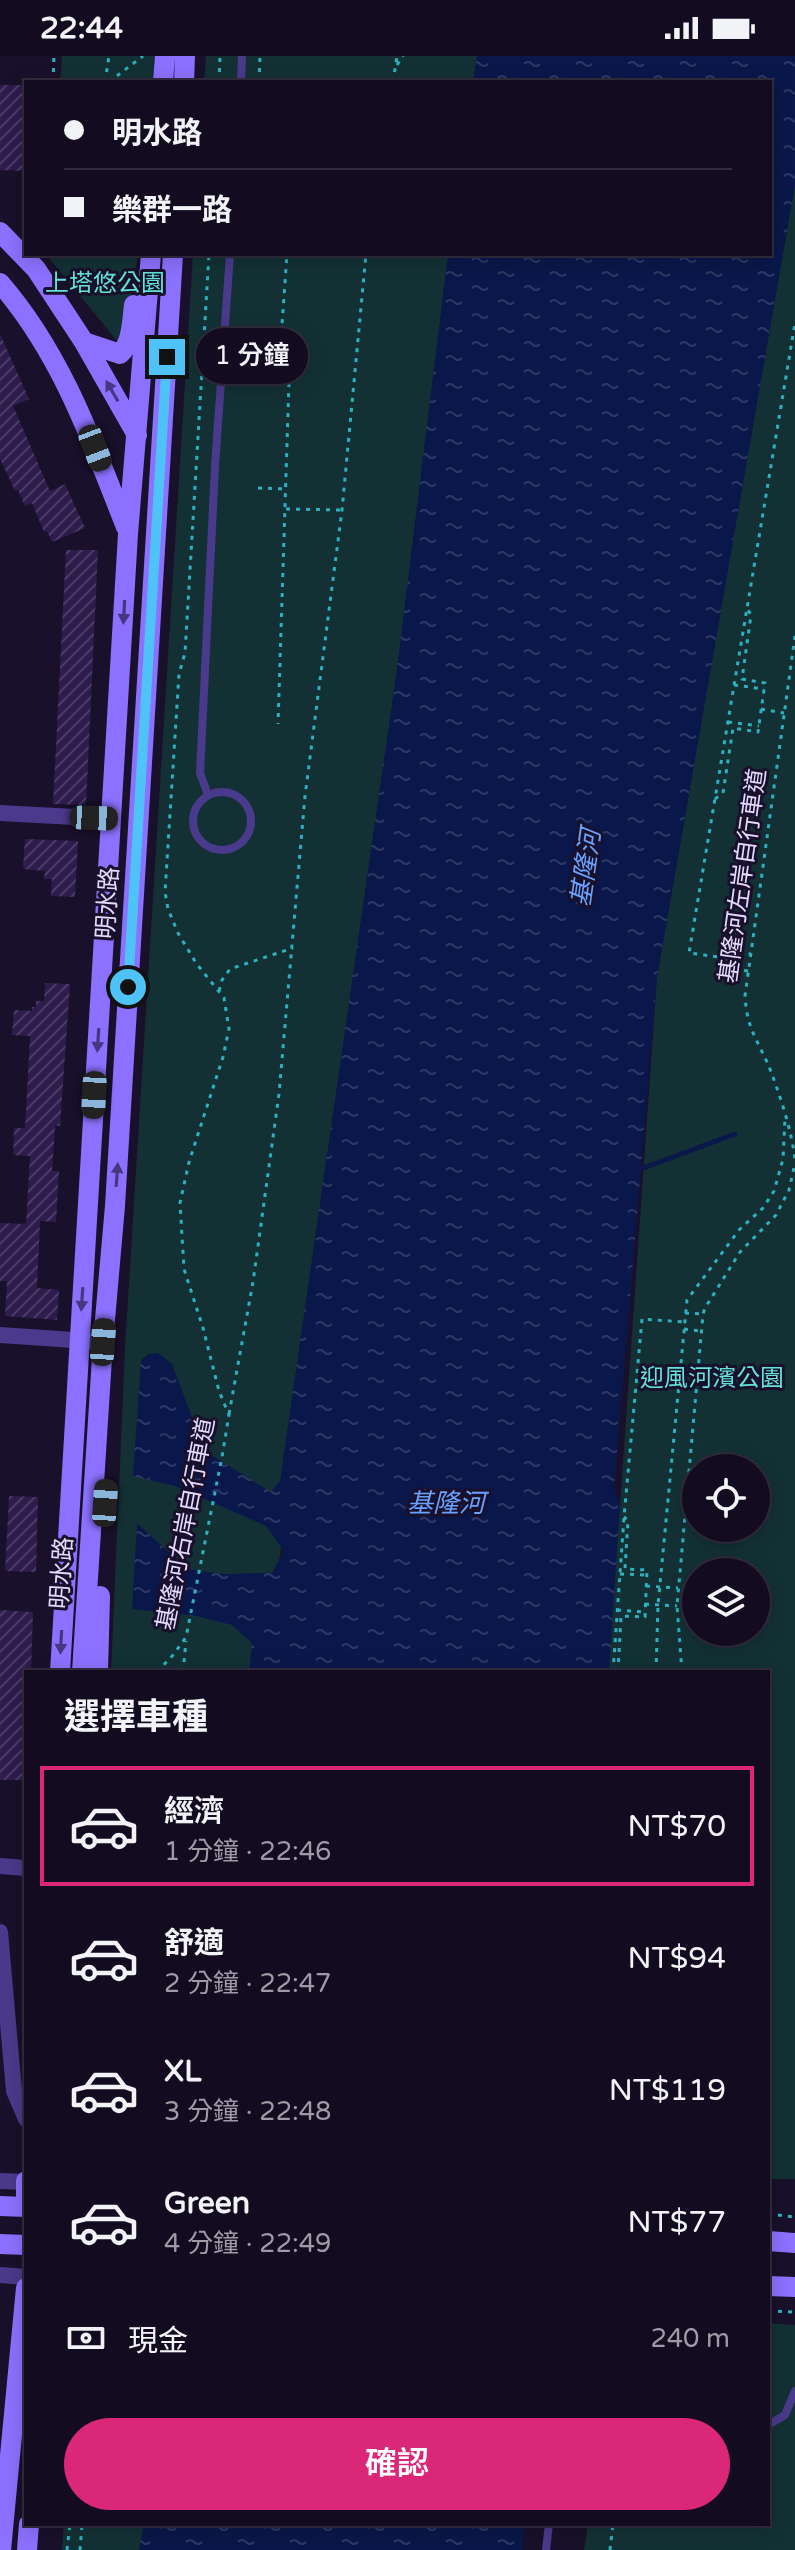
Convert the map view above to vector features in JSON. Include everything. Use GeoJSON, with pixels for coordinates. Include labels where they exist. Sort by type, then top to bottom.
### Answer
{"type":"FeatureCollection","features":[{"type":"Feature","properties":{"kind":"main road"},"geometry":{"type":"LineString","coordinates":[[163,80],[165,56]]}},
{"type":"Feature","properties":{"kind":"main road"},"geometry":{"type":"LineString","coordinates":[[184,80],[185,56]]}},
{"type":"Feature","properties":{"kind":"main road","name":"明水路"},"geometry":{"type":"LineString","coordinates":[[0,232],[36,269],[84,342],[136,432],[160,486],[82,1670]]}},
{"type":"Feature","properties":{"kind":"main road"},"geometry":{"type":"LineString","coordinates":[[84,342],[113,353],[120,354],[125,350],[142,256]]}},
{"type":"Feature","properties":{"kind":"main road"},"geometry":{"type":"LineString","coordinates":[[128,534],[151,256]]}},
{"type":"Feature","properties":{"kind":"main road"},"geometry":{"type":"LineString","coordinates":[[160,486],[173,256]]}},
{"type":"Feature","properties":{"kind":"main road","name":"明水路"},"geometry":{"type":"LineString","coordinates":[[0,283],[7,306],[51,353],[76,404],[128,534],[60,1670]]}},
{"type":"Feature","properties":{"kind":"main road"},"geometry":{"type":"LineString","coordinates":[[98,1670],[119,1268],[115,1206]]}},
{"type":"Feature","properties":{"kind":"main road"},"geometry":{"type":"LineString","coordinates":[[0,2206],[24,2207]]}},
{"type":"Feature","properties":{"kind":"main road"},"geometry":{"type":"LineString","coordinates":[[770,2241],[795,2243]]}},
{"type":"Feature","properties":{"kind":"main road"},"geometry":{"type":"LineString","coordinates":[[0,2244],[24,2245]]}},
{"type":"Feature","properties":{"kind":"main road"},"geometry":{"type":"LineString","coordinates":[[770,2286],[795,2287]]}},
{"type":"Feature","properties":{"kind":"main road"},"geometry":{"type":"LineString","coordinates":[[1,2550],[24,2309]]}},
{"type":"Feature","properties":{"kind":"main road"},"geometry":{"type":"LineString","coordinates":[[27,2550],[29,2526]]}},
{"type":"Feature","properties":{"kind":"street"},"geometry":{"type":"LineString","coordinates":[[0,813],[112,819]]}},
{"type":"Feature","properties":{"kind":"street"},"geometry":{"type":"LineString","coordinates":[[0,1335],[103,1342]]}},
{"type":"Feature","properties":{"kind":"street"},"geometry":{"type":"LineString","coordinates":[[0,1867],[24,1868]]}},
{"type":"Feature","properties":{"kind":"street"},"geometry":{"type":"LineString","coordinates":[[0,1932],[14,2091],[24,2114]]}},
{"type":"Feature","properties":{"kind":"street"},"geometry":{"type":"LineString","coordinates":[[0,2181],[24,2182]]}},
{"type":"Feature","properties":{"kind":"street"},"geometry":{"type":"LineString","coordinates":[[0,2275],[24,2277]]}},
{"type":"Feature","properties":{"kind":"lane"},"geometry":{"type":"LineString","coordinates":[[241,80],[242,56]]}},
{"type":"Feature","properties":{"kind":"lane"},"geometry":{"type":"LineString","coordinates":[[208,795],[200,773],[215,466],[230,256]]}},
{"type":"Feature","properties":{"kind":"lane"},"geometry":{"type":"LineString","coordinates":[[218,792],[237,796],[249,811],[250,830],[231,849],[212,848],[198,837],[194,829],[195,810],[208,795],[218,792]]}},
{"type":"Feature","properties":{"kind":"lane"},"geometry":{"type":"LineString","coordinates":[[770,2424],[785,2415],[795,2391]]}},
{"type":"Feature","properties":{"kind":"lane"},"geometry":{"type":"LineString","coordinates":[[546,2550],[549,2526]]}},
{"type":"Feature","properties":{"kind":"path"},"geometry":{"type":"LineString","coordinates":[[53,80],[54,56]]}},
{"type":"Feature","properties":{"kind":"path"},"geometry":{"type":"LineString","coordinates":[[107,80],[109,56]]}},
{"type":"Feature","properties":{"kind":"path"},"geometry":{"type":"LineString","coordinates":[[110,80],[143,56]]}},
{"type":"Feature","properties":{"kind":"path"},"geometry":{"type":"LineString","coordinates":[[219,80],[220,56]]}},
{"type":"Feature","properties":{"kind":"path"},"geometry":{"type":"LineString","coordinates":[[259,80],[260,56]]}},
{"type":"Feature","properties":{"kind":"path"},"geometry":{"type":"LineString","coordinates":[[393,80],[397,56]]}},
{"type":"Feature","properties":{"kind":"path"},"geometry":{"type":"LineString","coordinates":[[395,68],[403,56]]}},
{"type":"Feature","properties":{"kind":"path","name":"基隆河右岸自行車道"},"geometry":{"type":"LineString","coordinates":[[159,1670],[186,1637],[229,1415],[219,1391],[184,1269],[180,1203],[189,1162],[229,1029],[224,998],[196,963],[178,933],[165,892],[179,674],[185,653],[209,256]]}},
{"type":"Feature","properties":{"kind":"path"},"geometry":{"type":"LineString","coordinates":[[280,353],[287,256]]}},
{"type":"Feature","properties":{"kind":"path"},"geometry":{"type":"LineString","coordinates":[[229,1415],[255,1267],[279,1094],[305,796],[342,510],[366,256]]}},
{"type":"Feature","properties":{"kind":"path"},"geometry":{"type":"LineString","coordinates":[[727,958],[689,953],[795,323]]}},
{"type":"Feature","properties":{"kind":"path"},"geometry":{"type":"LineString","coordinates":[[268,353],[280,353],[294,363],[289,382],[278,724]]}},
{"type":"Feature","properties":{"kind":"path"},"geometry":{"type":"LineString","coordinates":[[258,488],[286,489]]}},
{"type":"Feature","properties":{"kind":"path"},"geometry":{"type":"LineString","coordinates":[[285,509],[342,510]]}},
{"type":"Feature","properties":{"kind":"path"},"geometry":{"type":"LineString","coordinates":[[715,800],[723,793],[733,728],[758,732],[759,726],[765,683],[742,679],[751,615],[747,608]]}},
{"type":"Feature","properties":{"kind":"path","name":"基隆河左岸自行車道"},"geometry":{"type":"LineString","coordinates":[[682,1670],[677,1606],[703,1314],[740,1252],[776,1215],[789,1190],[795,1162],[794,1138],[767,1064],[751,1033],[745,996],[795,636]]}},
{"type":"Feature","properties":{"kind":"path"},"geometry":{"type":"LineString","coordinates":[[734,685],[764,689]]}},
{"type":"Feature","properties":{"kind":"path"},"geometry":{"type":"LineString","coordinates":[[761,709],[784,713]]}},
{"type":"Feature","properties":{"kind":"path"},"geometry":{"type":"LineString","coordinates":[[728,722],[759,726]]}},
{"type":"Feature","properties":{"kind":"path"},"geometry":{"type":"LineString","coordinates":[[219,991],[230,969],[293,948]]}},
{"type":"Feature","properties":{"kind":"path"},"geometry":{"type":"LineString","coordinates":[[748,971],[726,968],[728,951],[751,954]]}},
{"type":"Feature","properties":{"kind":"path"},"geometry":{"type":"LineString","coordinates":[[656,1670],[658,1605],[687,1300],[739,1230],[763,1208],[774,1191],[783,1159],[785,1118]]}},
{"type":"Feature","properties":{"kind":"path"},"geometry":{"type":"LineString","coordinates":[[685,1313],[703,1314]]}},
{"type":"Feature","properties":{"kind":"path"},"geometry":{"type":"LineString","coordinates":[[616,1670],[617,1610],[642,1319],[684,1322]]}},
{"type":"Feature","properties":{"kind":"path"},"geometry":{"type":"LineString","coordinates":[[684,1329],[702,1331]]}},
{"type":"Feature","properties":{"kind":"path"},"geometry":{"type":"LineString","coordinates":[[616,1670],[621,1616],[645,1617],[647,1570],[625,1569],[628,1520],[624,1517]]}},
{"type":"Feature","properties":{"kind":"path"},"geometry":{"type":"LineString","coordinates":[[620,1574],[647,1575]]}},
{"type":"Feature","properties":{"kind":"path"},"geometry":{"type":"LineString","coordinates":[[646,1586],[679,1588]]}},
{"type":"Feature","properties":{"kind":"path"},"geometry":{"type":"LineString","coordinates":[[645,1604],[677,1606]]}},
{"type":"Feature","properties":{"kind":"path"},"geometry":{"type":"LineString","coordinates":[[617,1610],[645,1612]]}},
{"type":"Feature","properties":{"kind":"path"},"geometry":{"type":"LineString","coordinates":[[183,1670],[186,1637]]}},
{"type":"Feature","properties":{"kind":"path"},"geometry":{"type":"LineString","coordinates":[[770,2214],[795,2217]]}},
{"type":"Feature","properties":{"kind":"path"},"geometry":{"type":"LineString","coordinates":[[770,2311],[795,2312]]}},
{"type":"Feature","properties":{"kind":"path"},"geometry":{"type":"LineString","coordinates":[[67,2550],[70,2526]]}},
{"type":"Feature","properties":{"kind":"path"},"geometry":{"type":"LineString","coordinates":[[80,2550],[82,2526]]}},
{"type":"Feature","properties":{"kind":"path"},"geometry":{"type":"LineString","coordinates":[[610,2550],[613,2526]]}},
{"type":"Feature","properties":{"kind":"green space"},"geometry":{"type":"Polygon","coordinates":[[[62,56],[155,56],[153,80],[60,80],[62,56]]]}},
{"type":"Feature","properties":{"kind":"green space"},"geometry":{"type":"Polygon","coordinates":[[[206,56],[484,56],[480,80],[204,80],[206,56]]]}},
{"type":"Feature","properties":{"kind":"green space","name":"迎風河濱公園"},"geometry":{"type":"Polygon","coordinates":[[[795,184],[795,2179],[770,2179],[770,1670],[604,1670],[620,1505],[657,977],[795,184]]]}},
{"type":"Feature","properties":{"kind":"green space","name":"上塔悠公園"},"geometry":{"type":"Polygon","coordinates":[[[138,256],[123,348],[48,257],[138,256]]]}},
{"type":"Feature","properties":{"kind":"green space"},"geometry":{"type":"Polygon","coordinates":[[[193,256],[457,256],[264,1670],[111,1670],[125,1348],[193,256]]]}},
{"type":"Feature","properties":{"kind":"green space"},"geometry":{"type":"Polygon","coordinates":[[[770,2323],[795,2325],[795,2550],[584,2550],[588,2526],[770,2526],[770,2323]]]}},
{"type":"Feature","properties":{"kind":"green space"},"geometry":{"type":"Polygon","coordinates":[[[64,2526],[155,2526],[149,2550],[62,2550],[64,2526]]]}},
{"type":"Feature","properties":{"kind":"water","name":"基隆河"},"geometry":{"type":"Polygon","coordinates":[[[477,56],[795,56],[795,184],[657,977],[614,1488],[620,1505],[609,1670],[249,1670],[252,1643],[232,1625],[196,1616],[132,1609],[137,1523],[187,1569],[221,1574],[272,1573],[284,1551],[266,1526],[175,1486],[133,1476],[141,1360],[149,1354],[158,1353],[172,1364],[205,1451],[271,1492],[280,1481],[396,676],[448,256],[772,256],[772,80],[473,80],[477,56]]]}},
{"type":"Feature","properties":{"kind":"water"},"geometry":{"type":"Polygon","coordinates":[[[144,2526],[524,2526],[522,2550],[139,2550],[144,2526]]]}},
{"type":"Feature","properties":{"kind":"building"},"geometry":{"type":"Polygon","coordinates":[[[0,85],[24,85],[24,171],[0,170],[0,85]]]}},
{"type":"Feature","properties":{"kind":"building"},"geometry":{"type":"Polygon","coordinates":[[[0,334],[29,399],[13,406],[50,491],[65,484],[85,528],[52,542],[47,531],[44,532],[32,503],[25,506],[18,490],[15,491],[0,459],[0,334]]]}},
{"type":"Feature","properties":{"kind":"building"},"geometry":{"type":"Polygon","coordinates":[[[66,550],[98,550],[86,805],[53,804],[66,550]]]}},
{"type":"Feature","properties":{"kind":"building"},"geometry":{"type":"Polygon","coordinates":[[[25,839],[78,841],[75,897],[51,896],[52,879],[44,879],[45,871],[23,869],[25,839]]]}},
{"type":"Feature","properties":{"kind":"building"},"geometry":{"type":"Polygon","coordinates":[[[45,983],[70,984],[60,1126],[55,1126],[52,1171],[59,1171],[56,1222],[40,1221],[37,1288],[59,1290],[57,1320],[5,1316],[7,1281],[0,1281],[0,1223],[26,1224],[30,1156],[13,1155],[14,1128],[25,1128],[30,1036],[12,1035],[14,1010],[32,1011],[36,1001],[44,1001],[45,983]]]}},
{"type":"Feature","properties":{"kind":"building"},"geometry":{"type":"Polygon","coordinates":[[[9,1496],[38,1497],[36,1572],[5,1571],[9,1496]]]}},
{"type":"Feature","properties":{"kind":"building"},"geometry":{"type":"Polygon","coordinates":[[[0,1610],[33,1612],[31,1670],[24,1670],[22,1780],[0,1780],[0,1610]]]}},
{"type":"Feature","properties":{"kind":"waterway"},"geometry":{"type":"LineString","coordinates":[[638,1170],[735,1134]]}},
{"type":"Feature","properties":{"kind":"route"},"geometry":{"type":"LineString","coordinates":[[128,987],[167,357]]}}]}
